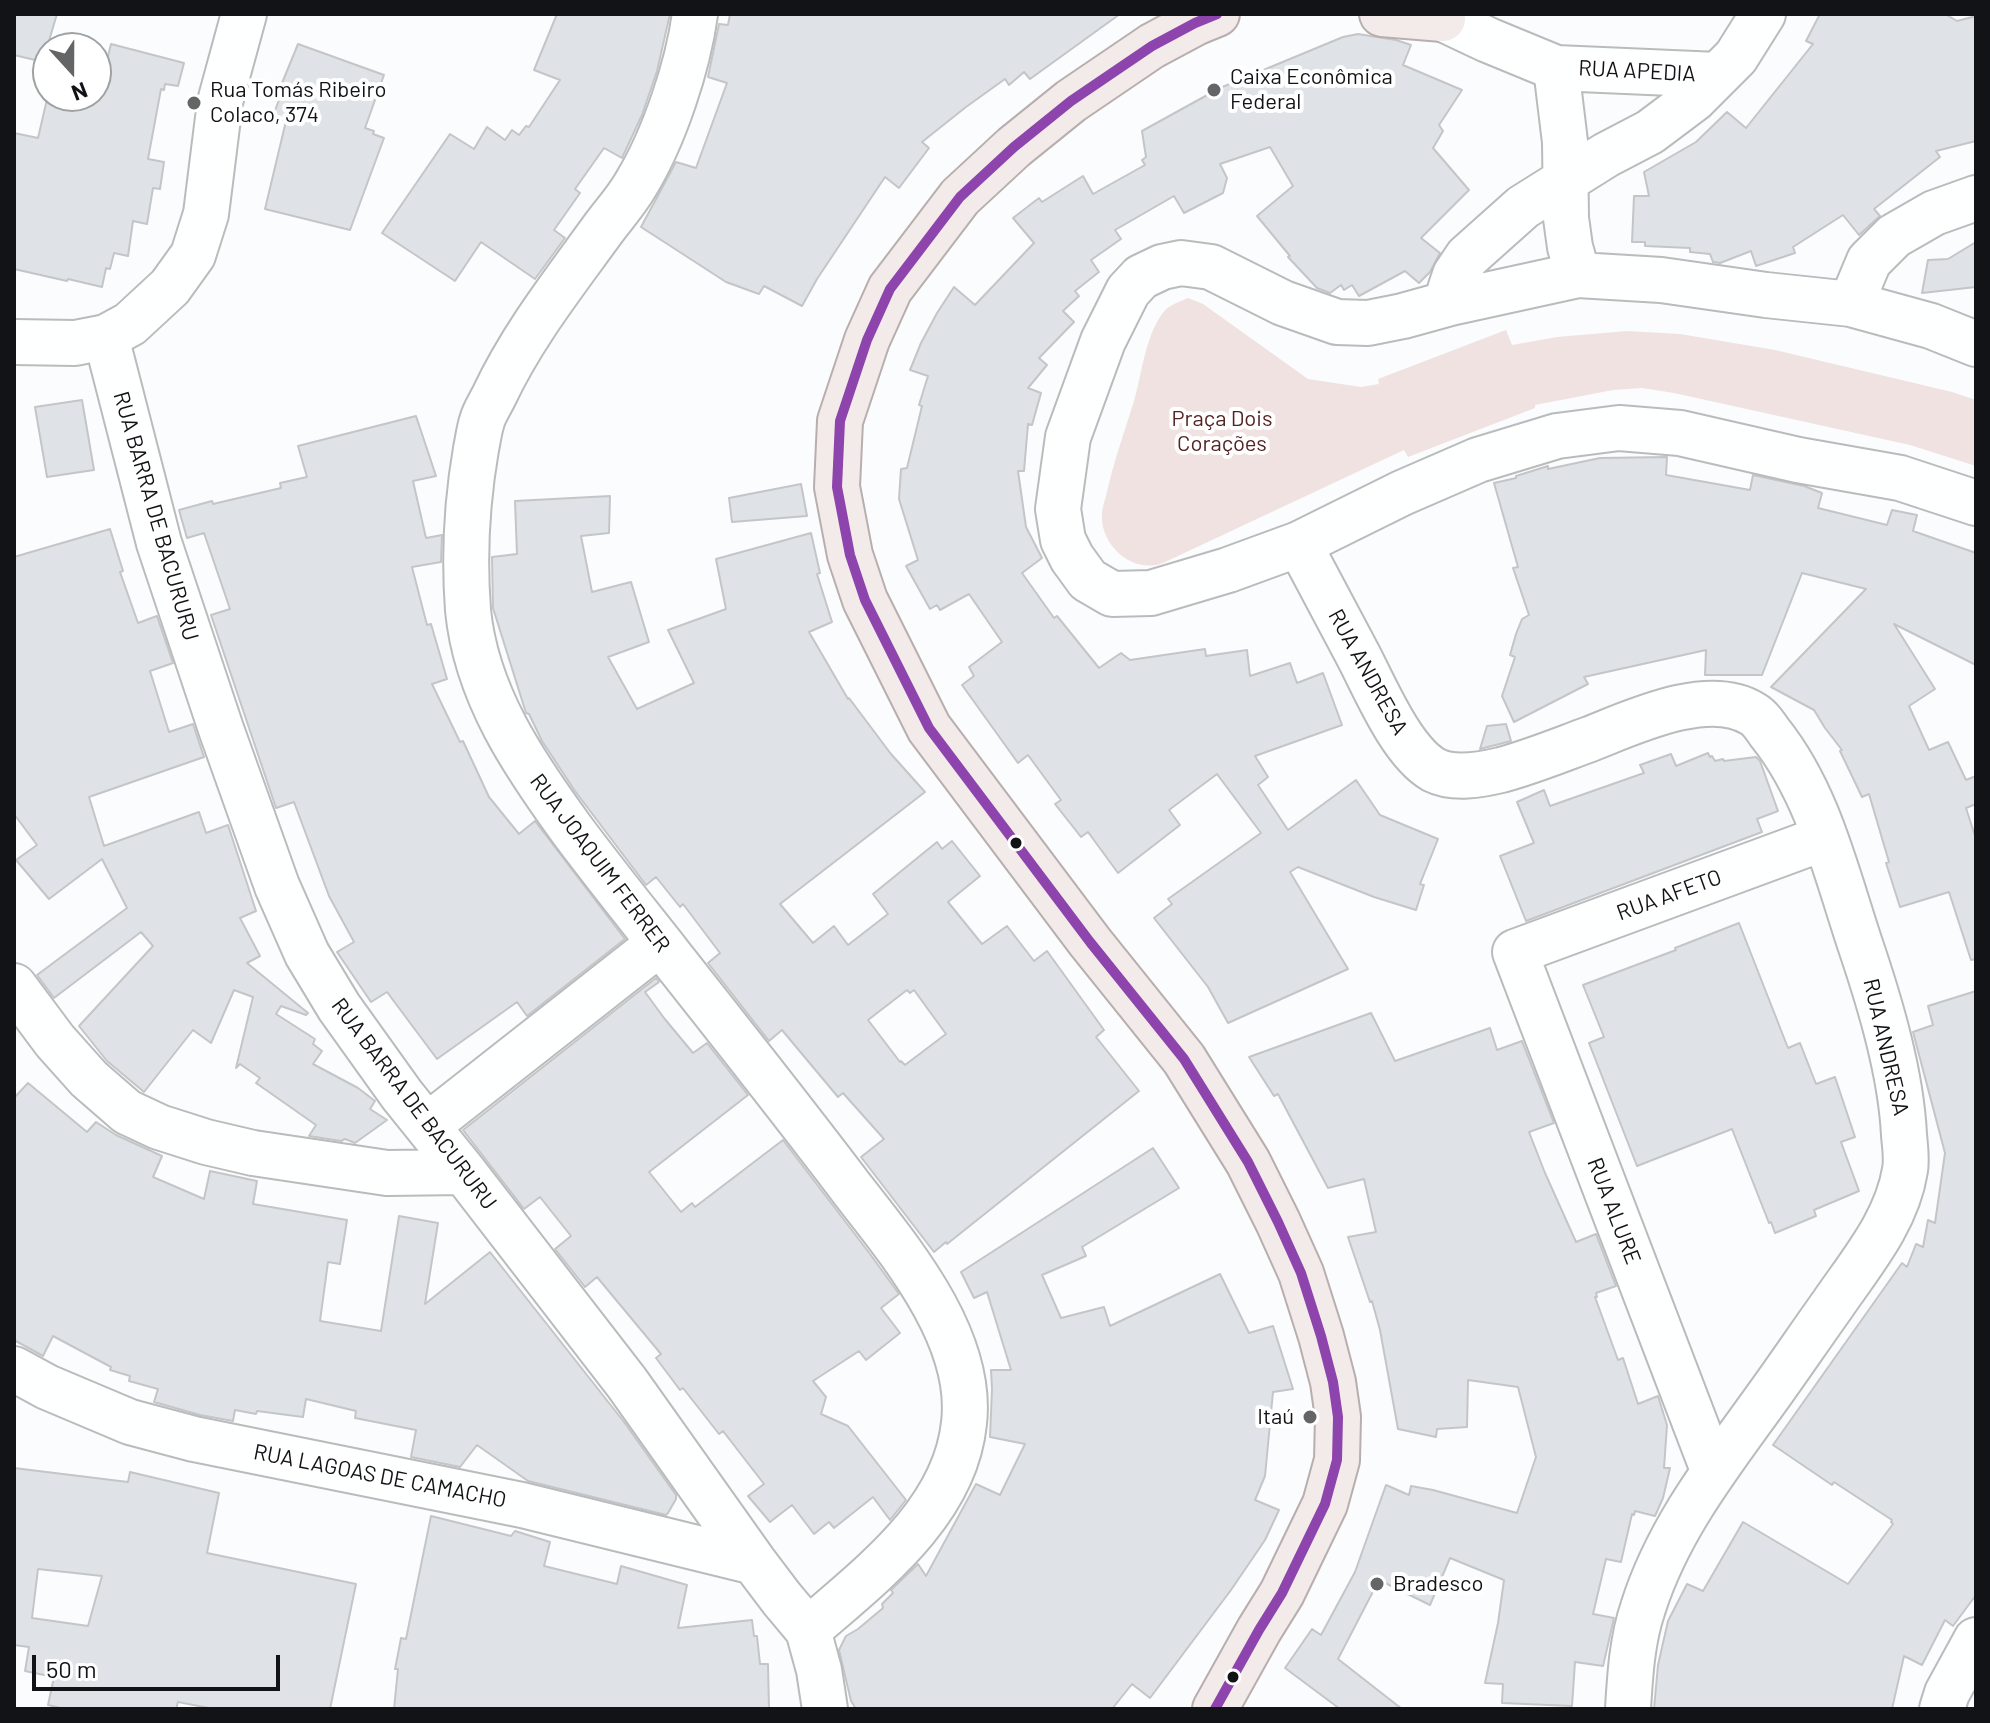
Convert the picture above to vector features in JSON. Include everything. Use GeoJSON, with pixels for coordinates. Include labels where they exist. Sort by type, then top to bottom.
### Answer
{"type":"FeatureCollection","features":[{"type":"Feature","properties":{"kind":"main road"},"geometry":{"type":"LineString","coordinates":[[1382,14],[1439,16]]}},
{"type":"Feature","properties":{"kind":"main road"},"geometry":{"type":"LineString","coordinates":[[1201,17],[1071,101],[1014,147],[960,197],[890,289],[867,340],[840,421],[837,487],[850,555],[865,600],[929,728],[1090,942],[1184,1059],[1248,1162],[1272,1210],[1301,1273],[1321,1336],[1338,1417],[1337,1460],[1325,1504],[1282,1593],[1215,1709]]}},
{"type":"Feature","properties":{"kind":"street"},"geometry":{"type":"LineString","coordinates":[[14,342],[75,343],[106,337],[130,324],[170,287],[193,255],[206,214],[220,102],[244,14]]}},
{"type":"Feature","properties":{"kind":"street","name":"RUA JOAQUIM FERRER"},"geometry":{"type":"LineString","coordinates":[[695,14],[682,72],[667,118],[636,184],[509,363],[481,422],[471,480],[467,545],[468,612],[478,662],[498,717],[535,780],[601,869],[842,1174],[905,1260],[944,1325],[958,1360],[965,1390],[964,1424],[957,1455],[942,1490],[921,1521],[895,1550],[808,1630]]}},
{"type":"Feature","properties":{"kind":"street"},"geometry":{"type":"LineString","coordinates":[[1450,303],[1455,275],[1467,257],[1523,207],[1650,132],[1694,99],[1736,57],[1763,14]]}},
{"type":"Feature","properties":{"kind":"street","name":"RUA APEDIA"},"geometry":{"type":"LineString","coordinates":[[1439,16],[1556,68],[1718,75]]}},
{"type":"Feature","properties":{"kind":"street","name":"RUA APEDIA"},"geometry":{"type":"LineString","coordinates":[[1556,68],[1565,142],[1566,218],[1578,275]]}},
{"type":"Feature","properties":{"kind":"street"},"geometry":{"type":"LineString","coordinates":[[1851,304],[1869,261],[1894,236],[1934,213],[1976,198]]}},
{"type":"Feature","properties":{"kind":"street"},"geometry":{"type":"LineString","coordinates":[[1976,344],[1931,326],[1851,304],[1661,280],[1578,275],[1368,323],[1337,322],[1283,303],[1211,267],[1181,263],[1162,267],[1141,277],[1128,291],[1103,341],[1068,437],[1058,509],[1063,540],[1072,558],[1088,580],[1112,594],[1151,593],[1228,570],[1299,544],[1478,460],[1557,436],[1619,428],[1680,433],[1798,460],[1900,478],[1976,503]]}},
{"type":"Feature","properties":{"kind":"street","name":"RUA BARRA DE BACURURU"},"geometry":{"type":"LineString","coordinates":[[106,337],[159,543],[277,886],[307,954],[339,1007],[402,1095],[627,1383],[754,1562],[808,1630],[825,1709]]}},
{"type":"Feature","properties":{"kind":"street","name":"RUA ANDRESA"},"geometry":{"type":"LineString","coordinates":[[1299,544],[1395,726],[1416,755],[1437,771],[1473,777],[1530,762],[1666,709],[1710,703],[1738,707],[1756,715],[1780,746],[1808,794],[1865,959],[1898,1081],[1904,1124],[1906,1167],[1896,1204],[1881,1233],[1774,1389],[1713,1470],[1673,1540],[1642,1610],[1634,1648],[1628,1709]]}},
{"type":"Feature","properties":{"kind":"street","name":"RUA AFETO"},"geometry":{"type":"LineString","coordinates":[[1515,952],[1824,838]]}},
{"type":"Feature","properties":{"kind":"street"},"geometry":{"type":"LineString","coordinates":[[427,1126],[660,943]]}},
{"type":"Feature","properties":{"kind":"street","name":"RUA ALURE"},"geometry":{"type":"LineString","coordinates":[[1515,952],[1713,1470]]}},
{"type":"Feature","properties":{"kind":"street"},"geometry":{"type":"LineString","coordinates":[[14,986],[55,1041],[89,1079],[127,1112],[159,1127],[253,1153],[372,1171],[464,1172]]}},
{"type":"Feature","properties":{"kind":"street","name":"RUA LAGOAS DE CAMACHO"},"geometry":{"type":"LineString","coordinates":[[14,1369],[47,1387],[130,1422],[181,1436],[522,1505],[754,1562]]}},
{"type":"Feature","properties":{"kind":"street"},"geometry":{"type":"LineString","coordinates":[[1942,1709],[1947,1693],[1976,1640]]}},
{"type":"Feature","properties":{"kind":"green space","name":"Praça Dois Corações"},"geometry":{"type":"Polygon","coordinates":[[[1188,298],[1203,304],[1308,379],[1361,387],[1379,384],[1378,379],[1506,330],[1512,345],[1557,337],[1627,331],[1680,334],[1775,350],[1976,400],[1976,466],[1910,445],[1674,393],[1642,388],[1613,390],[1535,405],[1535,408],[1408,457],[1404,450],[1163,563],[1142,565],[1122,556],[1108,540],[1102,511],[1156,323],[1164,311],[1188,298]]]}},
{"type":"Feature","properties":{"kind":"building"},"geometry":{"type":"Polygon","coordinates":[[[14,14],[57,14],[52,32],[32,32],[32,59],[14,55],[14,14]]]}},
{"type":"Feature","properties":{"kind":"building"},"geometry":{"type":"Polygon","coordinates":[[[557,14],[670,14],[657,71],[642,115],[622,158],[604,148],[575,189],[580,193],[554,230],[565,238],[535,279],[481,242],[455,281],[382,233],[450,134],[474,149],[487,127],[505,140],[512,130],[519,135],[526,126],[529,127],[560,80],[534,70],[557,14]]]}},
{"type":"Feature","properties":{"kind":"building"},"geometry":{"type":"Polygon","coordinates":[[[730,14],[1120,14],[1030,79],[1024,72],[1009,85],[1005,79],[922,142],[929,148],[899,188],[885,177],[802,306],[764,286],[759,294],[726,282],[641,227],[676,162],[696,168],[727,83],[708,77],[719,24],[728,25],[730,14]]]}},
{"type":"Feature","properties":{"kind":"building"},"geometry":{"type":"Polygon","coordinates":[[[1820,14],[1945,14],[1957,21],[1976,16],[1976,141],[1936,151],[1940,157],[1874,209],[1880,216],[1859,235],[1843,215],[1793,247],[1795,253],[1756,266],[1751,251],[1720,263],[1713,262],[1710,254],[1690,252],[1690,248],[1645,246],[1645,242],[1632,242],[1634,196],[1649,196],[1644,172],[1696,142],[1727,112],[1746,128],[1813,44],[1806,41],[1820,14]]]}},
{"type":"Feature","properties":{"kind":"building"},"geometry":{"type":"Polygon","coordinates":[[[1358,34],[1411,45],[1403,65],[1462,90],[1439,125],[1443,131],[1433,148],[1469,190],[1421,238],[1440,253],[1430,272],[1419,283],[1405,271],[1359,296],[1352,285],[1344,290],[1341,285],[1330,293],[1317,288],[1288,257],[1257,216],[1293,186],[1270,147],[1220,164],[1227,178],[1223,193],[1184,213],[1174,196],[1115,230],[1121,239],[1091,260],[1099,272],[1075,291],[1079,296],[1063,311],[1074,322],[1039,358],[1047,365],[1028,388],[1041,393],[1032,425],[1028,424],[1024,471],[1018,471],[1026,527],[1042,558],[1022,573],[1054,618],[1057,616],[1099,668],[1121,653],[1130,660],[1205,649],[1206,656],[1247,650],[1250,676],[1290,663],[1297,683],[1323,673],[1342,725],[1255,756],[1268,777],[1258,785],[1288,830],[1356,780],[1380,815],[1438,839],[1420,884],[1424,885],[1416,910],[1298,867],[1290,872],[1348,969],[1228,1023],[1208,987],[1154,918],[1172,904],[1168,899],[1261,833],[1217,774],[1169,810],[1180,825],[1118,873],[1088,832],[1081,837],[1055,804],[1061,800],[1028,755],[1018,763],[962,685],[974,676],[969,667],[1002,642],[969,594],[940,610],[937,605],[930,609],[906,566],[918,560],[899,499],[901,469],[907,468],[928,376],[910,370],[921,343],[954,287],[975,305],[1034,243],[1013,218],[1039,198],[1042,202],[1083,176],[1093,194],[1145,165],[1142,160],[1146,157],[1142,131],[1220,88],[1343,37],[1358,34]]]}},
{"type":"Feature","properties":{"kind":"building"},"geometry":{"type":"Polygon","coordinates":[[[112,44],[184,63],[178,86],[165,84],[164,90],[161,89],[148,159],[164,162],[160,189],[153,188],[147,224],[133,221],[128,256],[114,253],[110,269],[106,268],[102,287],[14,269],[14,133],[38,138],[44,112],[112,112],[112,44]]]}},
{"type":"Feature","properties":{"kind":"building"},"geometry":{"type":"Polygon","coordinates":[[[298,44],[384,75],[365,128],[384,138],[350,230],[265,209],[286,121],[273,116],[283,89],[280,88],[298,44]]]}},
{"type":"Feature","properties":{"kind":"building"},"geometry":{"type":"Polygon","coordinates":[[[1976,242],[1976,287],[1922,293],[1928,260],[1948,259],[1976,242]]]}},
{"type":"Feature","properties":{"kind":"building"},"geometry":{"type":"Polygon","coordinates":[[[82,400],[94,470],[47,477],[35,407],[82,400]]]}},
{"type":"Feature","properties":{"kind":"building"},"geometry":{"type":"Polygon","coordinates":[[[416,416],[436,476],[413,481],[426,538],[442,535],[441,562],[412,567],[427,625],[431,624],[447,679],[432,684],[489,797],[519,834],[535,821],[625,939],[527,1016],[517,1002],[437,1059],[387,992],[371,1002],[337,952],[354,942],[329,896],[294,802],[276,808],[211,615],[230,609],[204,533],[187,538],[179,510],[281,488],[280,483],[307,477],[298,446],[416,416]]]}},
{"type":"Feature","properties":{"kind":"building"},"geometry":{"type":"Polygon","coordinates":[[[1667,457],[1666,475],[1750,490],[1753,475],[1804,486],[1822,493],[1818,508],[1887,525],[1892,510],[1917,515],[1913,531],[1976,553],[1976,665],[1894,624],[1935,689],[1909,706],[1929,750],[1948,742],[1966,780],[1976,776],[1976,804],[1966,808],[1976,839],[1976,959],[1971,960],[1949,892],[1900,907],[1869,794],[1862,797],[1842,750],[1814,710],[1771,687],[1866,589],[1802,573],[1762,675],[1705,675],[1706,650],[1584,677],[1588,684],[1514,722],[1502,696],[1515,657],[1510,655],[1516,634],[1522,619],[1529,615],[1513,568],[1518,567],[1494,483],[1548,466],[1548,469],[1600,458],[1667,457]]]}},
{"type":"Feature","properties":{"kind":"building"},"geometry":{"type":"Polygon","coordinates":[[[801,484],[807,516],[732,522],[729,498],[801,484]]]}},
{"type":"Feature","properties":{"kind":"building"},"geometry":{"type":"Polygon","coordinates":[[[610,496],[609,533],[581,536],[592,592],[631,582],[649,642],[608,657],[637,709],[694,683],[668,630],[726,609],[716,559],[811,533],[820,573],[817,574],[832,622],[809,632],[848,699],[925,792],[780,904],[813,943],[834,926],[848,945],[888,914],[873,894],[937,842],[942,849],[952,841],[980,876],[948,902],[982,944],[1007,926],[1034,961],[1047,951],[1104,1030],[1096,1037],[1139,1091],[934,1252],[861,1157],[884,1139],[843,1093],[838,1097],[782,1030],[769,1041],[708,963],[720,953],[683,904],[680,907],[656,877],[646,885],[575,791],[526,713],[493,608],[492,557],[517,554],[515,501],[610,496]],[[907,990],[868,1020],[905,1065],[946,1034],[914,990],[910,993],[907,990]]]}},
{"type":"Feature","properties":{"kind":"building"},"geometry":{"type":"Polygon","coordinates":[[[110,529],[123,571],[120,572],[138,623],[157,616],[173,663],[150,671],[169,732],[193,724],[204,757],[89,797],[104,846],[199,812],[206,833],[228,825],[256,911],[240,918],[260,956],[247,963],[308,1013],[306,1015],[281,1006],[276,1014],[315,1039],[313,1044],[322,1051],[313,1064],[358,1088],[375,1101],[370,1109],[387,1120],[355,1143],[345,1139],[309,1136],[316,1125],[256,1083],[260,1078],[240,1064],[236,1068],[253,997],[234,990],[211,1043],[193,1030],[144,1092],[107,1061],[79,1026],[153,946],[141,932],[54,998],[37,975],[127,908],[102,859],[49,899],[16,860],[37,845],[14,814],[14,557],[110,529]]]}},
{"type":"Feature","properties":{"kind":"building"},"geometry":{"type":"Polygon","coordinates":[[[1506,724],[1511,741],[1480,749],[1487,726],[1506,724]]]}},
{"type":"Feature","properties":{"kind":"building"},"geometry":{"type":"Polygon","coordinates":[[[1708,753],[1715,761],[1756,757],[1760,761],[1778,811],[1757,819],[1762,832],[1526,921],[1500,856],[1534,843],[1517,802],[1544,790],[1550,806],[1644,773],[1640,765],[1671,754],[1676,766],[1708,753]]]}},
{"type":"Feature","properties":{"kind":"building"},"geometry":{"type":"Polygon","coordinates":[[[1739,923],[1788,1048],[1800,1043],[1816,1084],[1835,1077],[1855,1137],[1841,1142],[1859,1191],[1814,1210],[1816,1216],[1775,1233],[1732,1129],[1637,1166],[1589,1043],[1604,1037],[1583,985],[1739,923]]]}},
{"type":"Feature","properties":{"kind":"building"},"geometry":{"type":"Polygon","coordinates":[[[656,978],[659,982],[645,992],[664,1018],[693,1053],[707,1043],[748,1095],[649,1172],[681,1212],[692,1203],[695,1207],[783,1140],[899,1294],[881,1308],[900,1333],[866,1360],[859,1351],[813,1381],[826,1397],[821,1414],[848,1426],[906,1500],[890,1520],[873,1497],[834,1528],[829,1522],[814,1534],[792,1505],[770,1522],[748,1496],[764,1484],[723,1431],[719,1434],[683,1388],[680,1390],[656,1358],[661,1354],[597,1277],[585,1287],[555,1249],[571,1236],[540,1197],[524,1209],[463,1130],[656,978]]]}},
{"type":"Feature","properties":{"kind":"building"},"geometry":{"type":"Polygon","coordinates":[[[1976,991],[1976,1595],[1953,1626],[1945,1620],[1922,1665],[1904,1656],[1892,1709],[1654,1709],[1658,1665],[1668,1621],[1687,1584],[1703,1591],[1743,1522],[1848,1584],[1893,1524],[1892,1520],[1773,1445],[1902,1263],[1907,1267],[1916,1244],[1923,1247],[1928,1220],[1935,1223],[1945,1153],[1913,1032],[1933,1025],[1928,1006],[1976,991]]]}},
{"type":"Feature","properties":{"kind":"building"},"geometry":{"type":"Polygon","coordinates":[[[1371,1013],[1395,1061],[1490,1028],[1497,1050],[1522,1041],[1554,1123],[1529,1132],[1576,1242],[1596,1234],[1616,1286],[1596,1293],[1595,1297],[1618,1360],[1623,1358],[1638,1404],[1658,1396],[1667,1425],[1664,1468],[1670,1468],[1663,1498],[1655,1516],[1635,1511],[1632,1514],[1621,1562],[1606,1559],[1593,1614],[1614,1618],[1603,1666],[1575,1662],[1572,1706],[1502,1703],[1503,1684],[1485,1683],[1504,1580],[1450,1558],[1430,1605],[1379,1580],[1338,1659],[1402,1709],[1340,1709],[1285,1668],[1312,1629],[1321,1635],[1355,1572],[1386,1485],[1409,1495],[1411,1486],[1517,1513],[1536,1457],[1518,1387],[1468,1380],[1467,1427],[1437,1429],[1436,1437],[1398,1429],[1380,1330],[1348,1237],[1376,1232],[1364,1179],[1328,1188],[1278,1094],[1274,1096],[1249,1057],[1371,1013]]]}},
{"type":"Feature","properties":{"kind":"building"},"geometry":{"type":"Polygon","coordinates":[[[28,1083],[87,1132],[96,1122],[162,1156],[153,1177],[204,1199],[210,1171],[257,1181],[253,1204],[347,1220],[340,1264],[328,1262],[320,1321],[381,1331],[399,1216],[438,1223],[425,1304],[490,1252],[624,1422],[676,1495],[668,1513],[528,1481],[477,1445],[460,1467],[411,1457],[416,1430],[355,1418],[356,1411],[306,1399],[303,1417],[235,1410],[233,1421],[200,1415],[154,1402],[158,1389],[129,1381],[130,1376],[110,1370],[111,1367],[53,1336],[43,1356],[14,1340],[14,1098],[28,1083]]]}},
{"type":"Feature","properties":{"kind":"building"},"geometry":{"type":"Polygon","coordinates":[[[1153,1148],[1179,1188],[1082,1247],[1086,1256],[1042,1275],[1061,1318],[1104,1307],[1110,1326],[1220,1274],[1249,1333],[1273,1326],[1293,1389],[1273,1392],[1265,1476],[1255,1500],[1279,1510],[1265,1540],[1150,1698],[1132,1684],[1112,1709],[856,1709],[851,1701],[839,1650],[846,1636],[883,1608],[882,1604],[893,1593],[891,1590],[918,1564],[926,1576],[976,1484],[1000,1495],[1025,1444],[990,1437],[991,1370],[1011,1370],[987,1292],[974,1298],[961,1272],[1153,1148]]]}},
{"type":"Feature","properties":{"kind":"building"},"geometry":{"type":"Polygon","coordinates":[[[14,1468],[128,1482],[130,1472],[219,1493],[207,1553],[356,1584],[330,1709],[214,1709],[178,1702],[176,1709],[65,1709],[48,1705],[54,1677],[25,1671],[29,1647],[14,1645],[14,1468]],[[38,1569],[32,1618],[88,1626],[102,1576],[38,1569]]]}},
{"type":"Feature","properties":{"kind":"building"},"geometry":{"type":"Polygon","coordinates":[[[431,1516],[511,1536],[515,1531],[550,1542],[544,1566],[617,1584],[621,1566],[687,1585],[678,1628],[752,1620],[760,1664],[768,1664],[769,1709],[394,1709],[398,1669],[395,1669],[401,1638],[406,1639],[431,1516]]]}},
{"type":"Feature","properties":{"kind":"transit line"},"geometry":{"type":"LineString","coordinates":[[1215,1709],[1282,1593],[1325,1504],[1337,1460],[1338,1417],[1321,1336],[1301,1273],[1278,1222],[1248,1162],[1184,1059],[1090,942],[929,728],[865,600],[850,555],[837,487],[840,421],[867,340],[890,289],[960,197],[1014,147],[1071,101],[1152,46],[1217,14]]}},
{"type":"Feature","properties":{"kind":"place","name":"Caixa Econômica Federal"},"geometry":{"type":"Point","coordinates":[1214,90]}},
{"type":"Feature","properties":{"kind":"place","name":"Rua Tomás Ribeiro Colaco, 374"},"geometry":{"type":"Point","coordinates":[194,103]}},
{"type":"Feature","properties":{"kind":"place","name":"Itaú"},"geometry":{"type":"Point","coordinates":[1310,1417]}},
{"type":"Feature","properties":{"kind":"place","name":"Bradesco"},"geometry":{"type":"Point","coordinates":[1377,1584]}}]}
